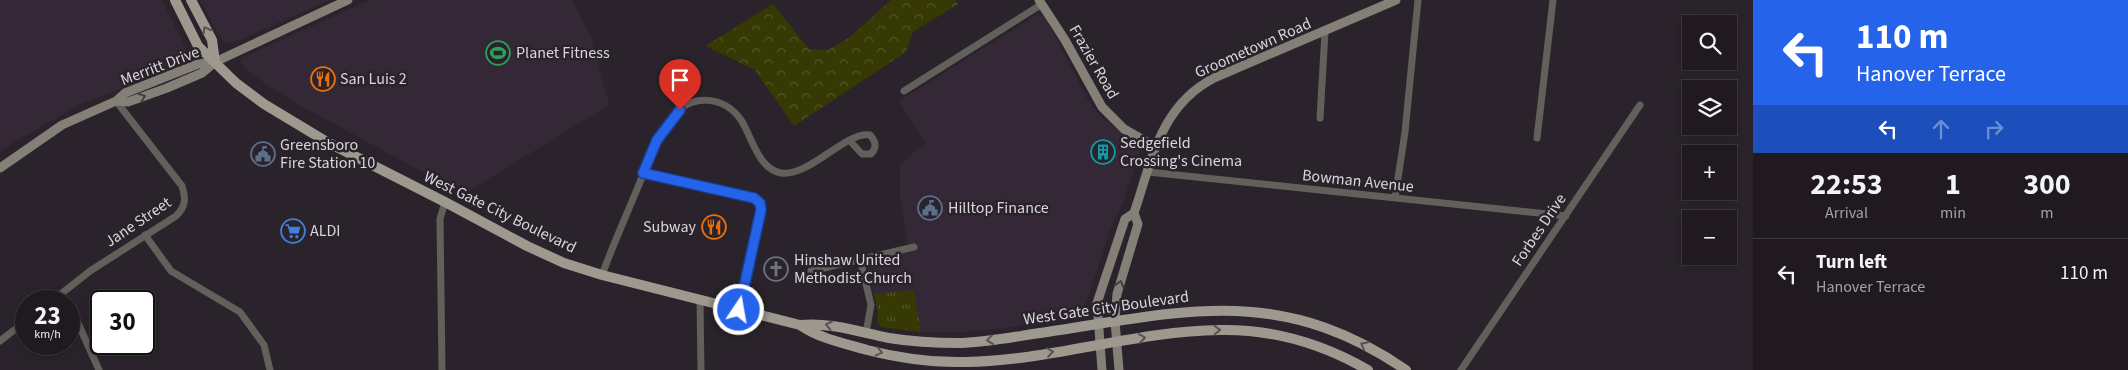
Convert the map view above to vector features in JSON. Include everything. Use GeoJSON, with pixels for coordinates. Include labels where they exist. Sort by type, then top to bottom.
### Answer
{"type":"FeatureCollection","features":[{"type":"Feature","properties":{"kind":"main road","name":"West Gate City Boulevard"},"geometry":{"type":"LineString","coordinates":[[175,0],[198,46],[254,98],[327,142],[527,246],[564,263],[602,275],[800,325],[820,323],[910,341],[964,342],[1219,309],[1274,314],[1309,322],[1343,334],[1376,351],[1406,370]]}},
{"type":"Feature","properties":{"kind":"main road"},"geometry":{"type":"LineString","coordinates":[[191,0],[212,40],[216,62]]}},
{"type":"Feature","properties":{"kind":"main road","name":"Merritt Drive"},"geometry":{"type":"LineString","coordinates":[[0,168],[62,125],[116,101],[124,93],[198,64],[216,62],[348,0]]}},
{"type":"Feature","properties":{"kind":"main road","name":"Groometown Road"},"geometry":{"type":"LineString","coordinates":[[1102,370],[1097,306],[1100,289],[1125,219],[1134,213],[1156,148],[1170,115],[1182,100],[1214,78],[1396,0]]}},
{"type":"Feature","properties":{"kind":"main road","name":"Frazier Road"},"geometry":{"type":"LineString","coordinates":[[1040,2],[1065,40],[1102,107],[1124,128],[1156,148]]}},
{"type":"Feature","properties":{"kind":"main road","name":"Groometown Road"},"geometry":{"type":"LineString","coordinates":[[1119,370],[1115,321],[1117,294],[1138,224],[1134,213]]}},
{"type":"Feature","properties":{"kind":"main road","name":"West Gate City Boulevard"},"geometry":{"type":"LineString","coordinates":[[800,325],[817,337],[890,355],[928,361],[985,361],[1202,331],[1253,332],[1303,341],[1335,353],[1368,370]]}},
{"type":"Feature","properties":{"kind":"street"},"geometry":{"type":"LineString","coordinates":[[1396,198],[1405,132],[1418,0]]}},
{"type":"Feature","properties":{"kind":"street"},"geometry":{"type":"LineString","coordinates":[[1537,138],[1553,0]]}},
{"type":"Feature","properties":{"kind":"street"},"geometry":{"type":"LineString","coordinates":[[904,91],[1040,2]]}},
{"type":"Feature","properties":{"kind":"street"},"geometry":{"type":"LineString","coordinates":[[1320,118],[1325,32]]}},
{"type":"Feature","properties":{"kind":"street","name":"Jane Street"},"geometry":{"type":"LineString","coordinates":[[68,290],[90,271],[176,216],[184,208],[185,196],[182,186],[116,101]]}},
{"type":"Feature","properties":{"kind":"street"},"geometry":{"type":"LineString","coordinates":[[602,275],[657,140],[673,116],[694,101],[717,101],[731,110],[747,130],[762,161],[770,169],[780,173],[792,173],[802,169],[850,141]]}},
{"type":"Feature","properties":{"kind":"street","name":"Forbes Drive"},"geometry":{"type":"LineString","coordinates":[[1460,370],[1640,105]]}},
{"type":"Feature","properties":{"kind":"street","name":"Bowman Avenue"},"geometry":{"type":"LineString","coordinates":[[1148,172],[1566,216]]}},
{"type":"Feature","properties":{"kind":"street"},"geometry":{"type":"LineString","coordinates":[[643,173],[754,198],[760,203],[761,210],[739,310]]}},
{"type":"Feature","properties":{"kind":"street"},"geometry":{"type":"LineString","coordinates":[[442,370],[440,219],[445,202]]}},
{"type":"Feature","properties":{"kind":"street"},"geometry":{"type":"LineString","coordinates":[[145,235],[171,271],[240,312],[264,345],[270,370]]}},
{"type":"Feature","properties":{"kind":"street"},"geometry":{"type":"LineString","coordinates":[[811,271],[914,247]]}},
{"type":"Feature","properties":{"kind":"street"},"geometry":{"type":"LineString","coordinates":[[860,259],[871,305],[871,316],[866,333]]}},
{"type":"Feature","properties":{"kind":"street"},"geometry":{"type":"LineString","coordinates":[[700,300],[701,370]]}},
{"type":"Feature","properties":{"kind":"street"},"geometry":{"type":"LineString","coordinates":[[80,328],[99,370]]}},
{"type":"Feature","properties":{"kind":"street"},"geometry":{"type":"LineString","coordinates":[[0,341],[15,329]]}},
{"type":"Feature","properties":{"kind":"shaded area"},"geometry":{"type":"Polygon","coordinates":[[[0,0],[162,0],[189,55],[187,62],[181,66],[81,104],[0,152],[0,0]]]}},
{"type":"Feature","properties":{"kind":"shaded area"},"geometry":{"type":"Polygon","coordinates":[[[200,0],[329,0],[231,44],[223,42],[200,0]]]}},
{"type":"Feature","properties":{"kind":"shaded area"},"geometry":{"type":"Polygon","coordinates":[[[370,0],[572,0],[592,39],[609,105],[472,189],[467,196],[296,103],[267,85],[245,68],[240,61],[243,57],[370,0]]]}},
{"type":"Feature","properties":{"kind":"shaded area"},"geometry":{"type":"Polygon","coordinates":[[[1038,14],[1043,16],[1088,100],[1101,117],[1141,148],[1122,205],[1109,232],[1085,307],[1077,314],[1004,328],[965,332],[921,332],[914,290],[874,294],[867,266],[869,262],[909,252],[900,197],[900,164],[925,143],[899,101],[1038,14]]]}},
{"type":"Feature","properties":{"kind":"green space"},"geometry":{"type":"Polygon","coordinates":[[[891,0],[955,0],[958,4],[913,32],[906,52],[794,126],[755,70],[705,46],[773,4],[809,49],[828,50],[850,37],[891,0]]]}},
{"type":"Feature","properties":{"kind":"green space"},"geometry":{"type":"Polygon","coordinates":[[[914,290],[921,332],[881,327],[877,322],[878,312],[874,294],[914,290]]]}},
{"type":"Feature","properties":{"kind":"place","name":"Planet Fitness"},"geometry":{"type":"Point","coordinates":[498,53]}},
{"type":"Feature","properties":{"kind":"place","name":"San Luis 2"},"geometry":{"type":"Point","coordinates":[323,79]}},
{"type":"Feature","properties":{"kind":"place","name":"Sedgefield Crossing's Cinema"},"geometry":{"type":"Point","coordinates":[1103,152]}},
{"type":"Feature","properties":{"kind":"place","name":"Greensboro Fire Station 10"},"geometry":{"type":"Point","coordinates":[263,154]}},
{"type":"Feature","properties":{"kind":"place","name":"Hilltop Finance"},"geometry":{"type":"Point","coordinates":[930,208]}},
{"type":"Feature","properties":{"kind":"place","name":"Subway"},"geometry":{"type":"Point","coordinates":[714,227]}},
{"type":"Feature","properties":{"kind":"place","name":"ALDI"},"geometry":{"type":"Point","coordinates":[293,231]}},
{"type":"Feature","properties":{"kind":"place","name":"Hinshaw United Methodist Church"},"geometry":{"type":"Point","coordinates":[776,269]}},
{"type":"Feature","properties":{"kind":"route"},"geometry":{"type":"LineString","coordinates":[[680,110],[673,116],[657,140],[643,173],[754,198],[760,203],[761,210],[739,310]]}}]}
